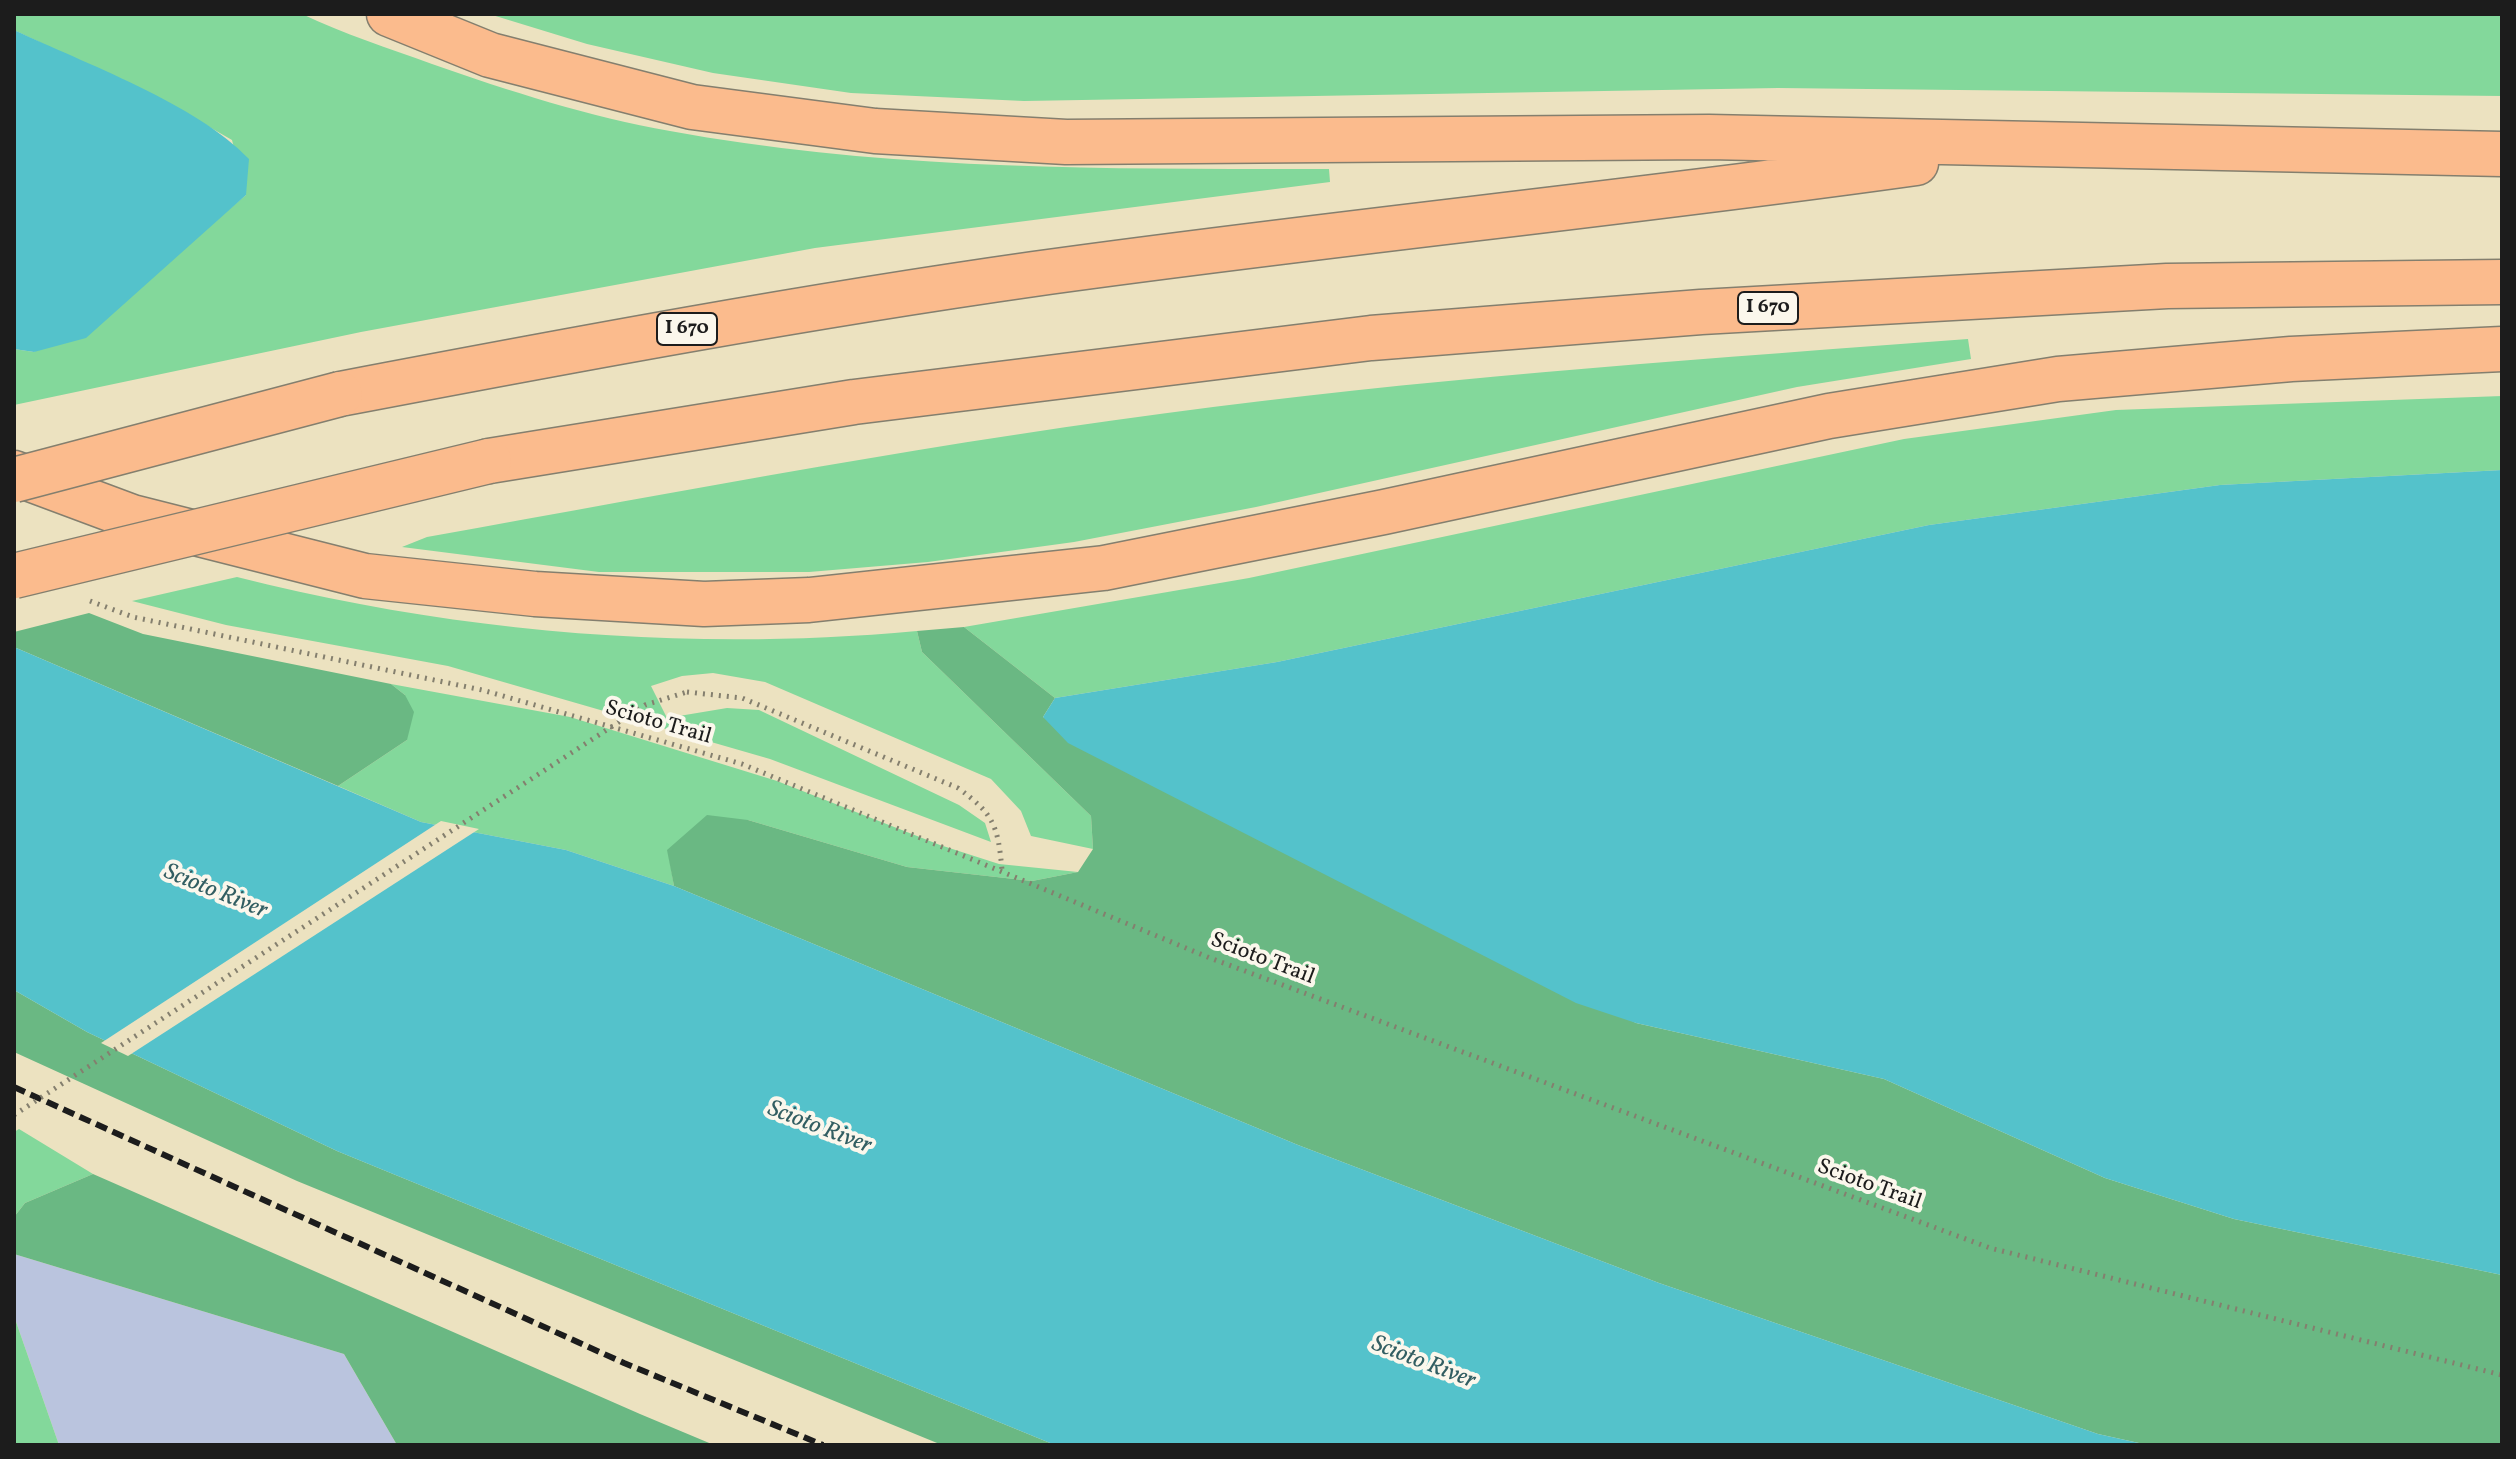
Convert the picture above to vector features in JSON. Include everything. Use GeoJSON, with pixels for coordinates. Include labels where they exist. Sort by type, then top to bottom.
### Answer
{"type":"FeatureCollection","features":[{"type":"Feature","properties":{"kind":"highway"},"geometry":{"type":"LineString","coordinates":[[389,14],[490,55],[692,107],[875,131],[1066,142],[1709,137],[2051,144]]}},
{"type":"Feature","properties":{"kind":"highway","name":"I 670"},"geometry":{"type":"LineString","coordinates":[[14,480],[340,394],[660,333],[1035,274],[1683,195],[2051,144],[2502,154]]}},
{"type":"Feature","properties":{"kind":"highway","name":"I 670"},"geometry":{"type":"LineString","coordinates":[[14,576],[489,461],[854,402],[1371,338],[1701,312],[2167,286],[2502,282]]}},
{"type":"Feature","properties":{"kind":"highway"},"geometry":{"type":"LineString","coordinates":[[14,473],[132,517],[365,576],[535,594],[688,603],[809,600],[1104,568],[1384,512],[1799,421],[2058,379],[2291,359],[2502,349]]}},
{"type":"Feature","properties":{"kind":"path","name":"Scioto Trail"},"geometry":{"type":"LineString","coordinates":[[88,600],[133,617],[482,690],[742,764],[1210,958],[1990,1248],[2502,1375]]}},
{"type":"Feature","properties":{"kind":"path"},"geometry":{"type":"LineString","coordinates":[[14,1115],[645,705],[687,692],[742,698],[958,788],[985,807],[999,838],[1002,870]]}},
{"type":"Feature","properties":{"kind":"shaded area"},"geometry":{"type":"Polygon","coordinates":[[[14,1254],[344,1354],[397,1445],[59,1445],[14,1316],[14,1254]]]}},
{"type":"Feature","properties":{"kind":"green space"},"geometry":{"type":"Polygon","coordinates":[[[14,14],[302,14],[366,40],[520,93],[580,111],[670,131],[834,154],[916,161],[1081,168],[1329,169],[1330,182],[815,248],[361,332],[14,405],[14,349],[34,352],[191,241],[246,195],[232,140],[171,105],[14,30],[14,14]]]}},
{"type":"Feature","properties":{"kind":"green space"},"geometry":{"type":"Polygon","coordinates":[[[489,14],[2502,14],[2502,96],[1778,88],[1024,101],[851,93],[713,73],[587,44],[489,14]]]}},
{"type":"Feature","properties":{"kind":"green space"},"geometry":{"type":"Polygon","coordinates":[[[1968,339],[1971,359],[1797,387],[1256,507],[1074,542],[928,562],[809,572],[599,572],[402,547],[427,537],[819,467],[1114,420],[1496,376],[1968,339]]]}},
{"type":"Feature","properties":{"kind":"green space"},"geometry":{"type":"Polygon","coordinates":[[[2502,396],[2502,470],[2220,485],[1929,525],[1277,662],[1055,698],[964,627],[1249,578],[1904,439],[2116,410],[2502,396]]]}},
{"type":"Feature","properties":{"kind":"green space"},"geometry":{"type":"Polygon","coordinates":[[[237,577],[405,612],[575,633],[746,639],[917,631],[922,652],[1091,816],[1093,849],[1031,836],[1021,811],[991,779],[765,682],[713,673],[682,676],[651,686],[667,718],[727,708],[759,710],[959,805],[985,823],[991,842],[770,759],[448,666],[226,625],[132,601],[237,577]]]}},
{"type":"Feature","properties":{"kind":"green space"},"geometry":{"type":"Polygon","coordinates":[[[89,613],[143,634],[391,684],[405,695],[414,712],[407,740],[338,786],[14,647],[14,632],[89,613]]]}},
{"type":"Feature","properties":{"kind":"green space"},"geometry":{"type":"Polygon","coordinates":[[[964,627],[1055,698],[1043,717],[1636,1023],[1884,1079],[2105,1178],[2234,1219],[2502,1275],[2502,1445],[2148,1445],[2098,1434],[1659,1283],[1298,1145],[674,886],[667,850],[707,815],[748,820],[907,867],[1032,881],[1078,872],[1093,849],[1091,816],[922,652],[917,631],[964,627]]]}},
{"type":"Feature","properties":{"kind":"green space"},"geometry":{"type":"Polygon","coordinates":[[[391,684],[570,717],[777,781],[940,845],[999,864],[1078,872],[1032,881],[907,867],[748,820],[668,850],[674,886],[566,850],[421,822],[338,786],[407,740],[405,695],[391,684]]]}},
{"type":"Feature","properties":{"kind":"green space"},"geometry":{"type":"Polygon","coordinates":[[[14,990],[87,1032],[337,1151],[1055,1445],[942,1445],[297,1181],[14,1052],[14,990]]]}},
{"type":"Feature","properties":{"kind":"green space"},"geometry":{"type":"Polygon","coordinates":[[[19,1129],[93,1174],[25,1203],[14,1217],[14,1132],[19,1129]]]}},
{"type":"Feature","properties":{"kind":"green space"},"geometry":{"type":"Polygon","coordinates":[[[93,1174],[714,1445],[397,1445],[344,1354],[14,1254],[14,1217],[25,1203],[93,1174]]]}},
{"type":"Feature","properties":{"kind":"green space"},"geometry":{"type":"Polygon","coordinates":[[[14,1316],[59,1445],[14,1445],[14,1316]]]}},
{"type":"Feature","properties":{"kind":"water"},"geometry":{"type":"Polygon","coordinates":[[[14,30],[170,103],[227,139],[249,159],[246,195],[86,338],[34,352],[14,349],[14,30]]]}},
{"type":"Feature","properties":{"kind":"water"},"geometry":{"type":"Polygon","coordinates":[[[2502,470],[2502,1275],[2234,1219],[2105,1178],[1884,1079],[1636,1023],[1576,1003],[1068,743],[1043,717],[1055,698],[1277,662],[1929,525],[2220,485],[2502,470]]]}},
{"type":"Feature","properties":{"kind":"water","name":"Scioto River"},"geometry":{"type":"Polygon","coordinates":[[[14,647],[421,822],[566,850],[674,886],[1298,1145],[1659,1283],[2098,1434],[2148,1445],[1055,1445],[337,1151],[87,1032],[14,990],[14,647]]]}},
{"type":"Feature","properties":{"kind":"pier"},"geometry":{"type":"Polygon","coordinates":[[[441,821],[479,829],[128,1056],[101,1043],[441,821]]]}},
{"type":"Feature","properties":{"kind":"railway"},"geometry":{"type":"LineString","coordinates":[[14,1087],[624,1363],[823,1445]]}}]}
